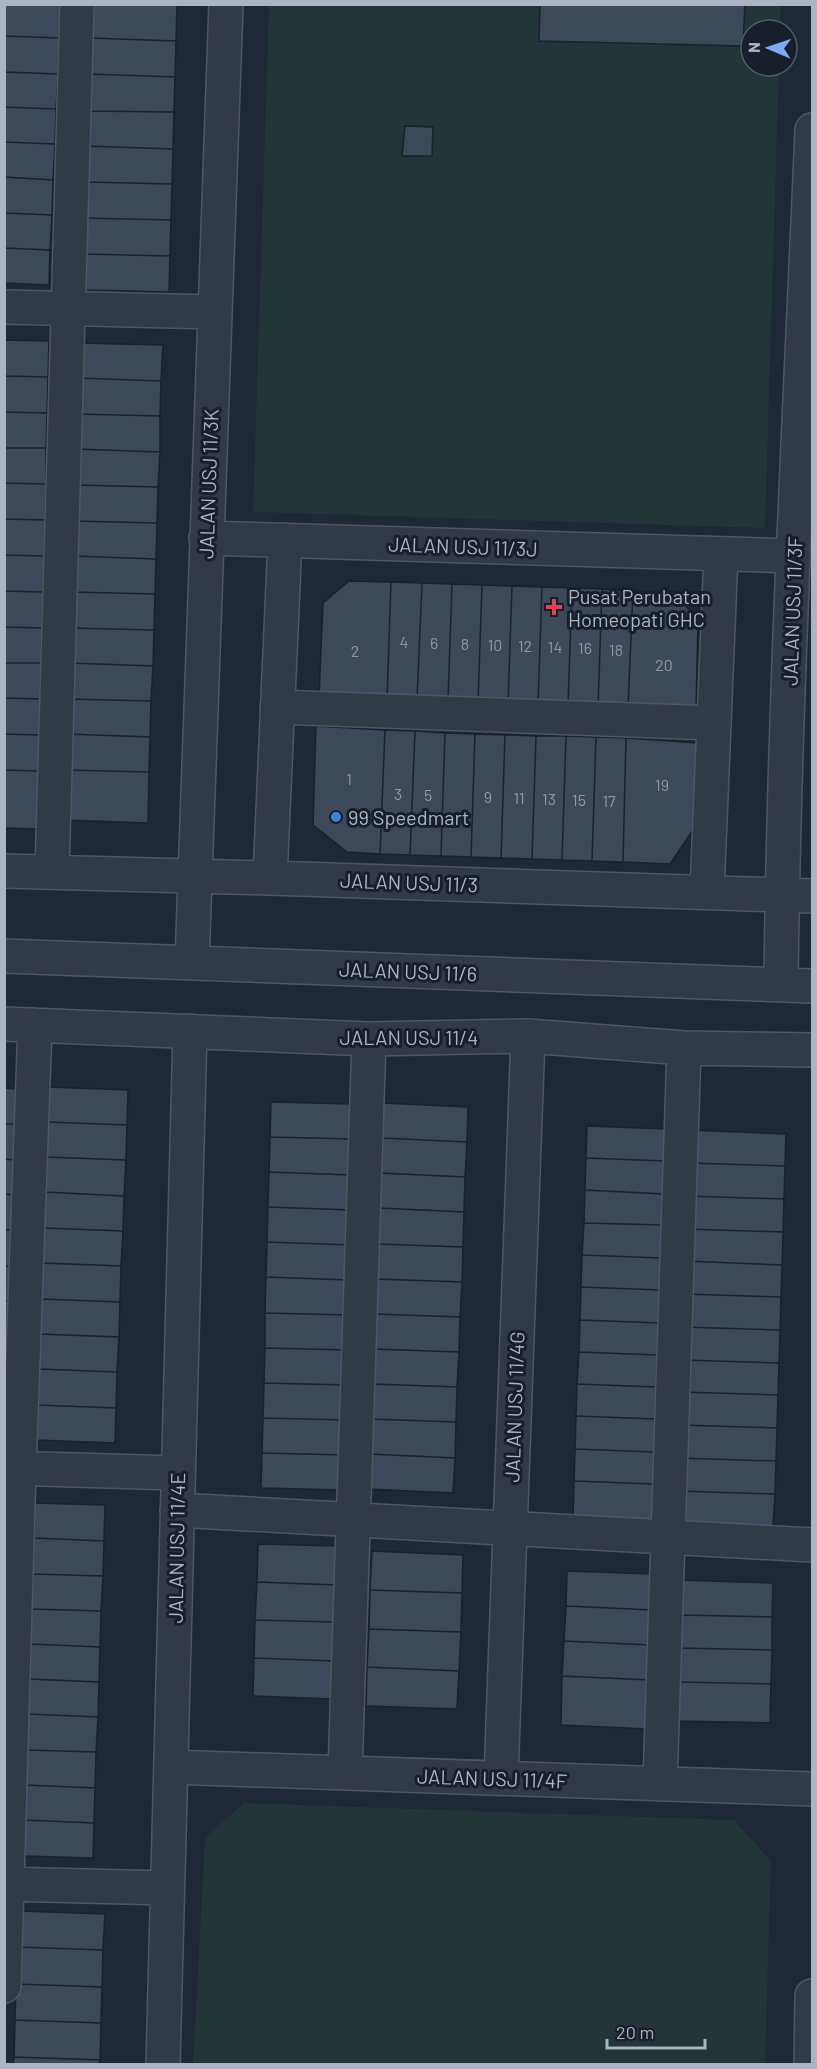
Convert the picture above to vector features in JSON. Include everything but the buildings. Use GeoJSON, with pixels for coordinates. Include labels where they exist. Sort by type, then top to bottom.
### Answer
{"type":"FeatureCollection","features":[{"type":"Feature","properties":{"kind":"street"},"geometry":{"type":"LineString","coordinates":[[52,872],[77,4]]}},
{"type":"Feature","properties":{"kind":"street","name":"JALAN USJ 11/3K"},"geometry":{"type":"LineString","coordinates":[[192,963],[226,4]]}},
{"type":"Feature","properties":{"kind":"street","name":"JALAN USJ 11/3F"},"geometry":{"type":"LineString","coordinates":[[797,985],[794,556],[808,337],[813,130]]}},
{"type":"Feature","properties":{"kind":"street"},"geometry":{"type":"LineString","coordinates":[[4,307],[214,312]]}},
{"type":"Feature","properties":{"kind":"street","name":"JALAN USJ 11/3J"},"geometry":{"type":"LineString","coordinates":[[206,538],[794,556]]}},
{"type":"Feature","properties":{"kind":"street"},"geometry":{"type":"LineString","coordinates":[[270,878],[285,540]]}},
{"type":"Feature","properties":{"kind":"street"},"geometry":{"type":"LineString","coordinates":[[707,892],[721,554]]}},
{"type":"Feature","properties":{"kind":"street"},"geometry":{"type":"LineString","coordinates":[[278,707],[714,723]]}},
{"type":"Feature","properties":{"kind":"street","name":"JALAN USJ 11/3"},"geometry":{"type":"LineString","coordinates":[[4,871],[797,896]]}},
{"type":"Feature","properties":{"kind":"street","name":"JALAN USJ 11/6"},"geometry":{"type":"LineString","coordinates":[[4,956],[797,985]]}},
{"type":"Feature","properties":{"kind":"street"},"geometry":{"type":"LineString","coordinates":[[4,1986],[20,1025]]}},
{"type":"Feature","properties":{"kind":"street","name":"JALAN USJ 11/4"},"geometry":{"type":"LineString","coordinates":[[20,1025],[190,1030],[369,1039],[528,1036],[684,1048],[813,1050]]}},
{"type":"Feature","properties":{"kind":"street","name":"JALAN USJ 11/4E"},"geometry":{"type":"LineString","coordinates":[[163,2064],[190,1030]]}},
{"type":"Feature","properties":{"kind":"street","name":"JALAN USJ 11/4G"},"geometry":{"type":"LineString","coordinates":[[501,1779],[528,1036]]}},
{"type":"Feature","properties":{"kind":"street"},"geometry":{"type":"LineString","coordinates":[[345,1773],[369,1039]]}},
{"type":"Feature","properties":{"kind":"street"},"geometry":{"type":"LineString","coordinates":[[660,1784],[684,1048]]}},
{"type":"Feature","properties":{"kind":"street"},"geometry":{"type":"LineString","coordinates":[[12,1469],[178,1473]]}},
{"type":"Feature","properties":{"kind":"street"},"geometry":{"type":"LineString","coordinates":[[177,1510],[813,1545]]}},
{"type":"Feature","properties":{"kind":"street","name":"JALAN USJ 11/4F"},"geometry":{"type":"LineString","coordinates":[[171,1767],[813,1789]]}},
{"type":"Feature","properties":{"kind":"street"},"geometry":{"type":"LineString","coordinates":[[6,1884],[167,1888]]}},
{"type":"Feature","properties":{"kind":"street"},"geometry":{"type":"LineString","coordinates":[[811,2058],[813,1996]]}},
{"type":"Feature","properties":{"kind":"shaded area"},"geometry":{"type":"Polygon","coordinates":[[[269,5],[781,5],[780,18],[739,18],[739,78],[779,78],[765,528],[253,512],[269,5]]]}},
{"type":"Feature","properties":{"kind":"shaded area"},"geometry":{"type":"Polygon","coordinates":[[[244,1803],[734,1820],[771,1861],[765,2064],[193,2064],[205,1838],[244,1803]]]}},
{"type":"Feature","properties":{"kind":"place","name":"Pusat Perubatan Homeopati GHC"},"geometry":{"type":"Point","coordinates":[554,607]}},
{"type":"Feature","properties":{"kind":"place","name":"99 Speedmart"},"geometry":{"type":"Point","coordinates":[336,817]}}]}
